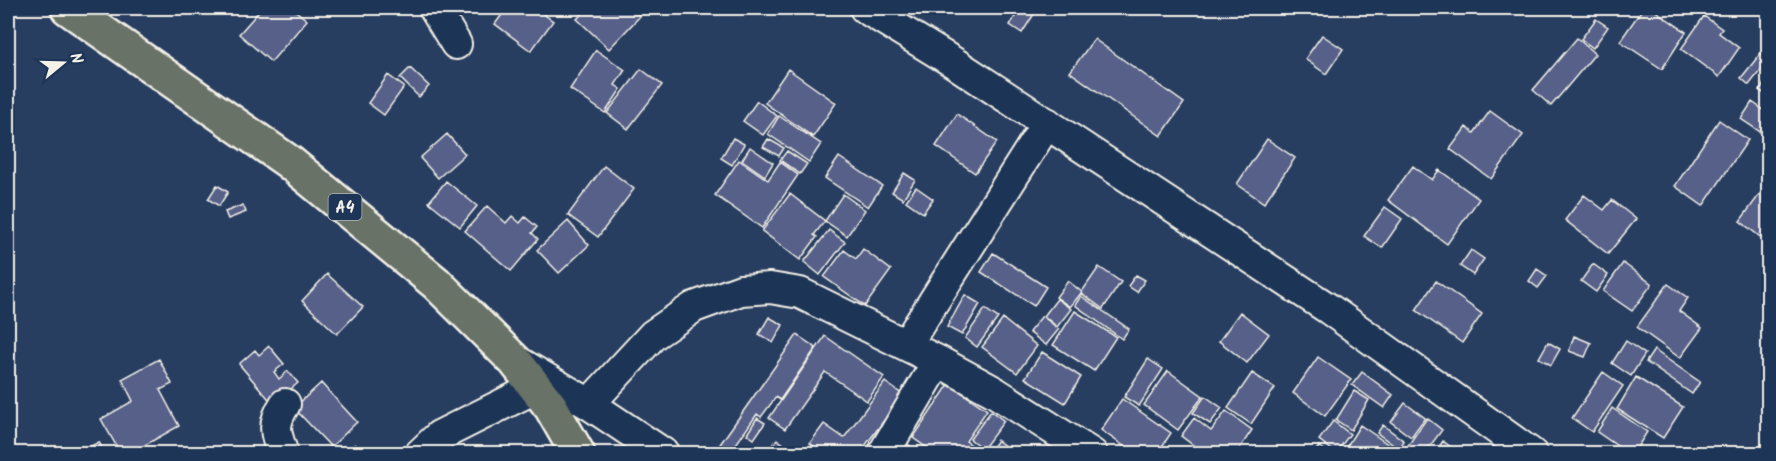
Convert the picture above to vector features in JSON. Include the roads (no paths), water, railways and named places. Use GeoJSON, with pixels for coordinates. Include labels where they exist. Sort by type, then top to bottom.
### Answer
{"type":"FeatureCollection","features":[{"type":"Feature","properties":{"kind":"main road","name":"A4"},"geometry":{"type":"LineString","coordinates":[[68,8],[289,162],[436,283],[515,361],[551,407],[578,453]]}},
{"type":"Feature","properties":{"kind":"street"},"geometry":{"type":"LineString","coordinates":[[434,8],[456,44]]}},
{"type":"Feature","properties":{"kind":"street"},"geometry":{"type":"LineString","coordinates":[[865,8],[1047,123],[1329,309],[1532,453]]}},
{"type":"Feature","properties":{"kind":"street"},"geometry":{"type":"LineString","coordinates":[[906,345],[1047,123]]}},
{"type":"Feature","properties":{"kind":"street"},"geometry":{"type":"LineString","coordinates":[[589,404],[653,335],[694,307],[741,290],[770,288],[800,293],[938,361],[993,391],[1092,453]]}},
{"type":"Feature","properties":{"kind":"street"},"geometry":{"type":"LineString","coordinates":[[515,361],[589,404],[664,453]]}},
{"type":"Feature","properties":{"kind":"street"},"geometry":{"type":"LineString","coordinates":[[883,453],[938,361]]}},
{"type":"Feature","properties":{"kind":"street"},"geometry":{"type":"LineString","coordinates":[[420,453],[439,436],[535,388]]}},
{"type":"Feature","properties":{"kind":"street"},"geometry":{"type":"LineString","coordinates":[[283,453],[274,430],[285,404]]}}]}
